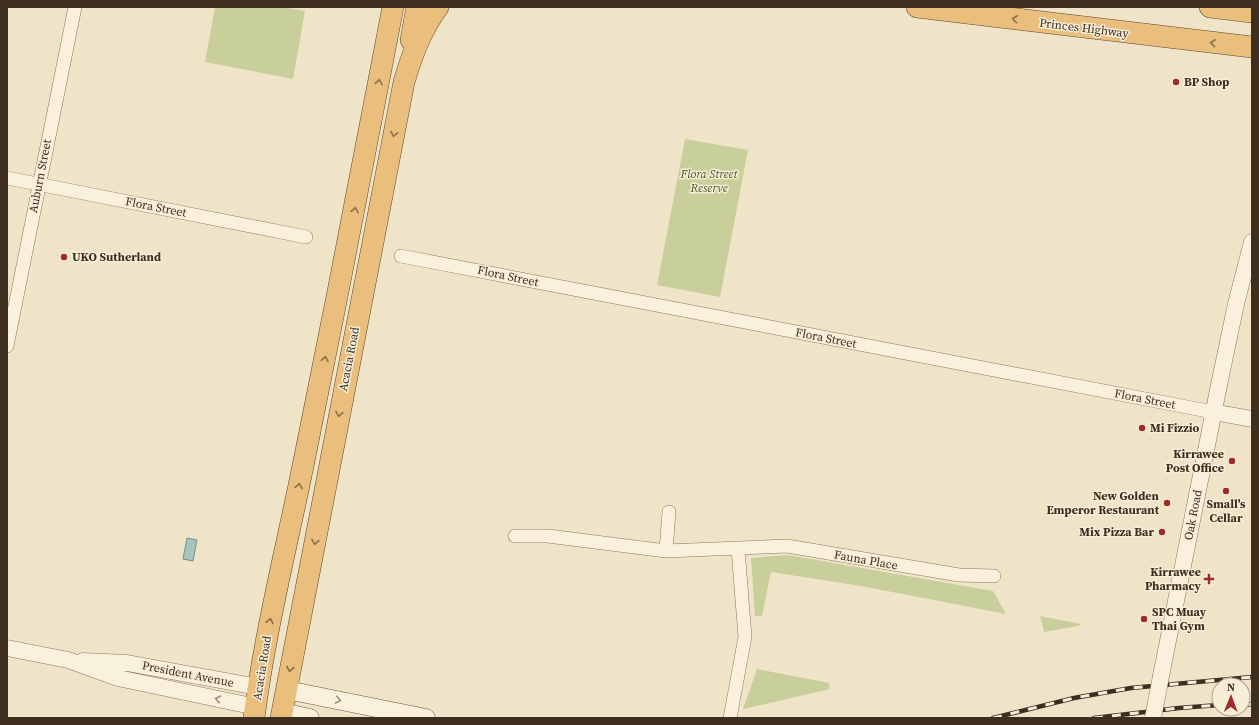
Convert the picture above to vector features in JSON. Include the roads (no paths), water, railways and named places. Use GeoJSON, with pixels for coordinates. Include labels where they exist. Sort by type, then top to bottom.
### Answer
{"type":"FeatureCollection","features":[{"type":"Feature","properties":{"kind":"highway","name":"Acacia Road"},"geometry":{"type":"LineString","coordinates":[[256,704],[266,637],[296,502],[393,7]]}},
{"type":"Feature","properties":{"kind":"highway"},"geometry":{"type":"LineString","coordinates":[[404,82],[417,7]]}},
{"type":"Feature","properties":{"kind":"highway","name":"Acacia Road"},"geometry":{"type":"LineString","coordinates":[[281,715],[404,82],[417,42],[428,21],[438,7]]}},
{"type":"Feature","properties":{"kind":"highway","name":"Princes Highway"},"geometry":{"type":"LineString","coordinates":[[917,7],[1252,47]]}},
{"type":"Feature","properties":{"kind":"highway"},"geometry":{"type":"LineString","coordinates":[[1210,7],[1252,12]]}},
{"type":"Feature","properties":{"kind":"highway","name":"President Avenue"},"geometry":{"type":"LineString","coordinates":[[256,704],[286,690]]}},
{"type":"Feature","properties":{"kind":"highway","name":"President Avenue"},"geometry":{"type":"LineString","coordinates":[[256,704],[281,715]]}},
{"type":"Feature","properties":{"kind":"main road","name":"President Avenue"},"geometry":{"type":"LineString","coordinates":[[286,690],[426,718]]}},
{"type":"Feature","properties":{"kind":"main road","name":"President Avenue"},"geometry":{"type":"LineString","coordinates":[[281,715],[310,718]]}},
{"type":"Feature","properties":{"kind":"street","name":"Auburn Street"},"geometry":{"type":"LineString","coordinates":[[7,346],[38,184],[75,7]]}},
{"type":"Feature","properties":{"kind":"street","name":"Flora Street"},"geometry":{"type":"LineString","coordinates":[[7,178],[306,237]]}},
{"type":"Feature","properties":{"kind":"street","name":"Oak Road"},"geometry":{"type":"LineString","coordinates":[[1153,718],[1213,412],[1236,304],[1252,242]]}},
{"type":"Feature","properties":{"kind":"street","name":"Flora Street"},"geometry":{"type":"LineString","coordinates":[[401,256],[1252,419]]}},
{"type":"Feature","properties":{"kind":"street"},"geometry":{"type":"LineString","coordinates":[[666,551],[669,512]]}},
{"type":"Feature","properties":{"kind":"street","name":"Fauna Place"},"geometry":{"type":"LineString","coordinates":[[515,536],[548,536],[666,551],[786,546],[960,575],[994,576]]}},
{"type":"Feature","properties":{"kind":"street"},"geometry":{"type":"LineString","coordinates":[[730,718],[745,637],[738,549]]}},
{"type":"Feature","properties":{"kind":"street","name":"President Avenue"},"geometry":{"type":"LineString","coordinates":[[7,648],[68,660],[128,663],[256,704]]}},
{"type":"Feature","properties":{"kind":"water"},"geometry":{"type":"Polygon","coordinates":[[[187,538],[197,540],[193,561],[183,559],[187,538]]]}},
{"type":"Feature","properties":{"kind":"railway"},"geometry":{"type":"LineString","coordinates":[[993,718],[1074,698],[1131,688],[1252,677]]}},
{"type":"Feature","properties":{"kind":"railway"},"geometry":{"type":"LineString","coordinates":[[1094,718],[1211,706]]}},
{"type":"Feature","properties":{"kind":"place","name":"BP Shop"},"geometry":{"type":"Point","coordinates":[1176,82]}},
{"type":"Feature","properties":{"kind":"place","name":"UKO Sutherland"},"geometry":{"type":"Point","coordinates":[64,257]}},
{"type":"Feature","properties":{"kind":"place","name":"Mi Fizzio"},"geometry":{"type":"Point","coordinates":[1142,428]}},
{"type":"Feature","properties":{"kind":"place","name":"Kirrawee Post Office"},"geometry":{"type":"Point","coordinates":[1232,461]}},
{"type":"Feature","properties":{"kind":"place","name":"Small's Cellar"},"geometry":{"type":"Point","coordinates":[1226,491]}},
{"type":"Feature","properties":{"kind":"place","name":"New Golden Emperor Restaurant"},"geometry":{"type":"Point","coordinates":[1167,503]}},
{"type":"Feature","properties":{"kind":"place","name":"Mix Pizza Bar"},"geometry":{"type":"Point","coordinates":[1162,532]}},
{"type":"Feature","properties":{"kind":"place","name":"Kirrawee Pharmacy"},"geometry":{"type":"Point","coordinates":[1209,579]}},
{"type":"Feature","properties":{"kind":"place","name":"SPC Muay Thai Gym"},"geometry":{"type":"Point","coordinates":[1144,619]}},
{"type":"Feature","properties":{"kind":"park label","name":"Flora Street Reserve"},"geometry":{"type":"Point","coordinates":[709,181]}}]}
